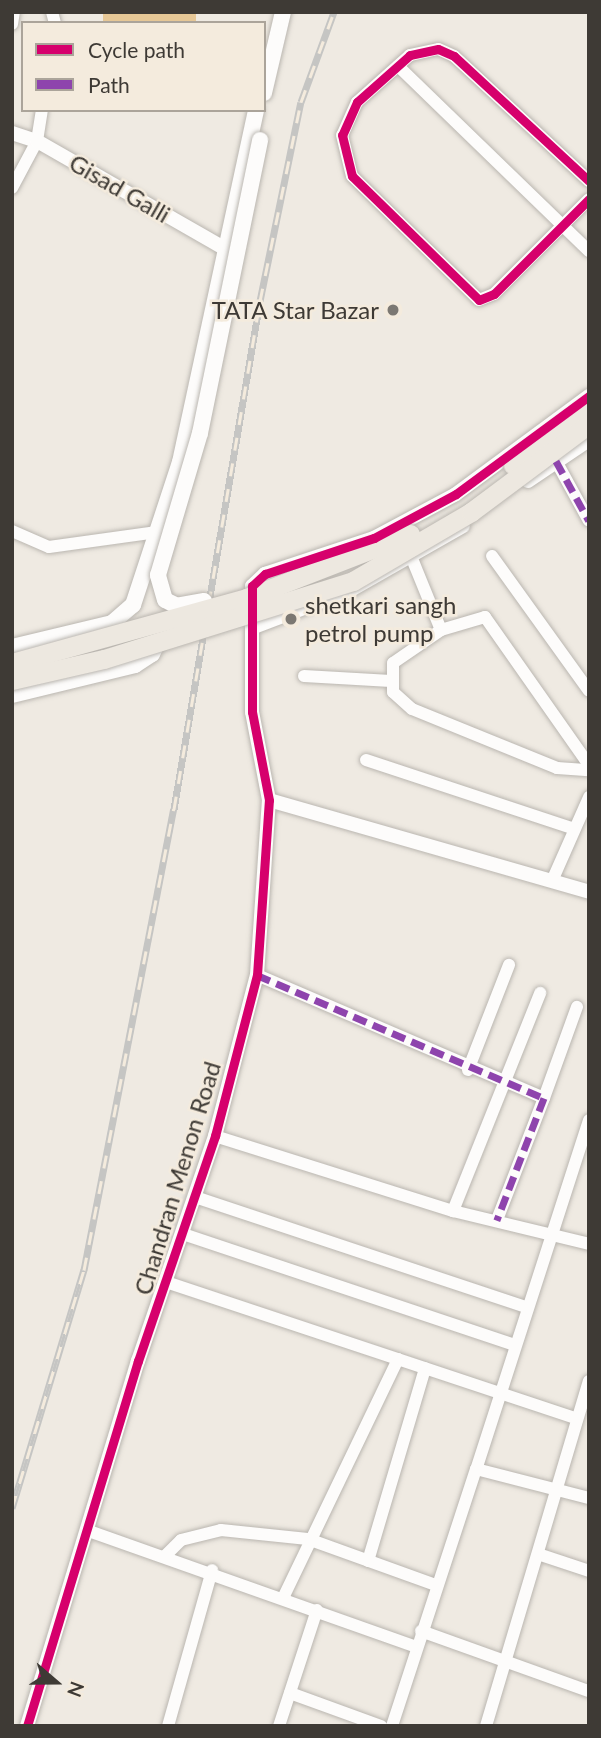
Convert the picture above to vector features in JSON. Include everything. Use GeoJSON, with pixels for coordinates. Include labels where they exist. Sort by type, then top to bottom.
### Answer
{"type":"FeatureCollection","features":[{"type":"Feature","properties":{"kind":"main road"},"geometry":{"type":"LineString","coordinates":[[266,84],[283,12]]}},
{"type":"Feature","properties":{"kind":"main road"},"geometry":{"type":"LineString","coordinates":[[12,647],[125,615],[155,540],[180,462],[224,248],[256,112]]}},
{"type":"Feature","properties":{"kind":"main road"},"geometry":{"type":"LineString","coordinates":[[246,598],[177,606],[158,594],[158,575],[200,433],[260,140],[262,112]]}},
{"type":"Feature","properties":{"kind":"main road"},"geometry":{"type":"LineString","coordinates":[[12,663],[246,598],[359,557],[469,501],[589,407]]}},
{"type":"Feature","properties":{"kind":"main road"},"geometry":{"type":"LineString","coordinates":[[12,680],[104,659],[353,581],[471,512],[589,424]]}},
{"type":"Feature","properties":{"kind":"main road"},"geometry":{"type":"LineString","coordinates":[[12,695],[127,667],[152,654],[172,614],[164,568],[155,540]]}},
{"type":"Feature","properties":{"kind":"street"},"geometry":{"type":"LineString","coordinates":[[12,24],[14,12]]}},
{"type":"Feature","properties":{"kind":"street"},"geometry":{"type":"LineString","coordinates":[[589,181],[454,56],[425,48],[398,66],[347,117],[342,154],[352,176],[471,296],[486,300],[589,199]]}},
{"type":"Feature","properties":{"kind":"street"},"geometry":{"type":"LineString","coordinates":[[398,66],[589,251]]}},
{"type":"Feature","properties":{"kind":"street"},"geometry":{"type":"LineString","coordinates":[[12,188],[37,141],[42,112]]}},
{"type":"Feature","properties":{"kind":"street","name":"Gisad Galli"},"geometry":{"type":"LineString","coordinates":[[12,134],[37,141],[224,248]]}},
{"type":"Feature","properties":{"kind":"street","name":"Chandran Menon Road"},"geometry":{"type":"LineString","coordinates":[[27,1726],[86,1530],[215,1136],[257,975],[269,800],[252,712],[252,586],[259,578],[374,538],[456,494],[589,396]]}},
{"type":"Feature","properties":{"kind":"street"},"geometry":{"type":"LineString","coordinates":[[254,627],[413,561],[589,440]]}},
{"type":"Feature","properties":{"kind":"street"},"geometry":{"type":"LineString","coordinates":[[556,461],[589,521]]}},
{"type":"Feature","properties":{"kind":"street"},"geometry":{"type":"LineString","coordinates":[[12,531],[50,547],[155,540]]}},
{"type":"Feature","properties":{"kind":"street"},"geometry":{"type":"LineString","coordinates":[[492,555],[589,691]]}},
{"type":"Feature","properties":{"kind":"street"},"geometry":{"type":"LineString","coordinates":[[413,561],[442,631]]}},
{"type":"Feature","properties":{"kind":"street"},"geometry":{"type":"LineString","coordinates":[[391,681],[400,653],[442,631],[477,618],[491,621],[589,768]]}},
{"type":"Feature","properties":{"kind":"street"},"geometry":{"type":"LineString","coordinates":[[304,676],[391,681],[412,709],[557,768],[589,768]]}},
{"type":"Feature","properties":{"kind":"street"},"geometry":{"type":"LineString","coordinates":[[366,760],[572,828]]}},
{"type":"Feature","properties":{"kind":"street"},"geometry":{"type":"LineString","coordinates":[[552,881],[572,828],[589,797]]}},
{"type":"Feature","properties":{"kind":"street"},"geometry":{"type":"LineString","coordinates":[[269,800],[589,891]]}},
{"type":"Feature","properties":{"kind":"street"},"geometry":{"type":"LineString","coordinates":[[468,1070],[509,965]]}},
{"type":"Feature","properties":{"kind":"street"},"geometry":{"type":"LineString","coordinates":[[257,975],[468,1070],[544,1098]]}},
{"type":"Feature","properties":{"kind":"street"},"geometry":{"type":"LineString","coordinates":[[453,1211],[540,993]]}},
{"type":"Feature","properties":{"kind":"street"},"geometry":{"type":"LineString","coordinates":[[497,1220],[578,1007]]}},
{"type":"Feature","properties":{"kind":"street"},"geometry":{"type":"LineString","coordinates":[[392,1726],[589,1120]]}},
{"type":"Feature","properties":{"kind":"street"},"geometry":{"type":"LineString","coordinates":[[215,1136],[453,1211],[589,1244]]}},
{"type":"Feature","properties":{"kind":"street"},"geometry":{"type":"LineString","coordinates":[[195,1197],[527,1307]]}},
{"type":"Feature","properties":{"kind":"street"},"geometry":{"type":"LineString","coordinates":[[183,1234],[514,1345]]}},
{"type":"Feature","properties":{"kind":"street"},"geometry":{"type":"LineString","coordinates":[[166,1282],[577,1419]]}},
{"type":"Feature","properties":{"kind":"street"},"geometry":{"type":"LineString","coordinates":[[284,1596],[308,1539],[398,1359]]}},
{"type":"Feature","properties":{"kind":"street"},"geometry":{"type":"LineString","coordinates":[[368,1561],[425,1368]]}},
{"type":"Feature","properties":{"kind":"street"},"geometry":{"type":"LineString","coordinates":[[486,1726],[559,1489],[589,1381]]}},
{"type":"Feature","properties":{"kind":"street"},"geometry":{"type":"LineString","coordinates":[[476,1469],[589,1498]]}},
{"type":"Feature","properties":{"kind":"street"},"geometry":{"type":"LineString","coordinates":[[86,1530],[212,1570],[417,1647]]}},
{"type":"Feature","properties":{"kind":"street"},"geometry":{"type":"LineString","coordinates":[[166,1555],[181,1540],[211,1531],[308,1539],[436,1585]]}},
{"type":"Feature","properties":{"kind":"street"},"geometry":{"type":"LineString","coordinates":[[538,1554],[589,1571]]}},
{"type":"Feature","properties":{"kind":"street"},"geometry":{"type":"LineString","coordinates":[[168,1726],[212,1570]]}},
{"type":"Feature","properties":{"kind":"street"},"geometry":{"type":"LineString","coordinates":[[279,1726],[317,1610]]}},
{"type":"Feature","properties":{"kind":"street"},"geometry":{"type":"LineString","coordinates":[[421,1631],[589,1691]]}},
{"type":"Feature","properties":{"kind":"street"},"geometry":{"type":"LineString","coordinates":[[290,1693],[381,1726]]}},
{"type":"Feature","properties":{"kind":"shaded area"},"geometry":{"type":"Polygon","coordinates":[[[103,12],[196,12],[196,21],[103,21],[103,12]]]}},
{"type":"Feature","properties":{"kind":"railway"},"geometry":{"type":"LineString","coordinates":[[12,1508],[84,1270],[174,809],[260,301],[301,102],[334,12]]}},
{"type":"Feature","properties":{"kind":"marked path"},"geometry":{"type":"LineString","coordinates":[[556,461],[589,521]]}},
{"type":"Feature","properties":{"kind":"marked path"},"geometry":{"type":"LineString","coordinates":[[257,975],[544,1098],[497,1220]]}},
{"type":"Feature","properties":{"kind":"cycle path"},"geometry":{"type":"LineString","coordinates":[[589,181],[454,56],[438,49],[410,55],[357,102],[342,135],[352,176],[479,300],[494,294],[589,199]]}},
{"type":"Feature","properties":{"kind":"cycle path"},"geometry":{"type":"LineString","coordinates":[[27,1726],[138,1361],[215,1136],[257,975],[269,800],[252,712],[252,586],[265,574],[374,538],[456,494],[589,396]]}},
{"type":"Feature","properties":{"kind":"place","name":"TATA Star Bazar"},"geometry":{"type":"Point","coordinates":[393,310]}},
{"type":"Feature","properties":{"kind":"place","name":"shetkari sangh petrol pump"},"geometry":{"type":"Point","coordinates":[291,619]}}]}
